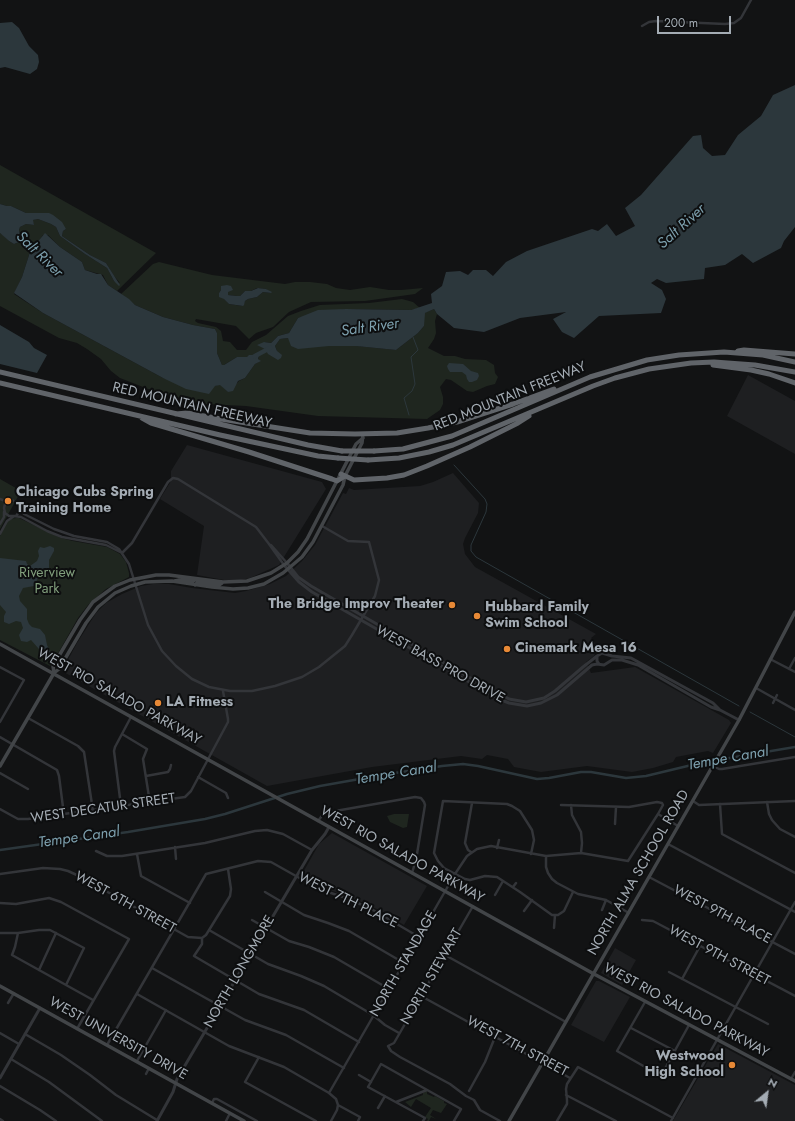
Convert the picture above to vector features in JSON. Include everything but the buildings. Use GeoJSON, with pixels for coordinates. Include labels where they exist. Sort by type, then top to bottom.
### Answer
{"type":"FeatureCollection","features":[{"type":"Feature","properties":{"kind":"highway","name":"RED MOUNTAIN FREEWAY"},"geometry":{"type":"LineString","coordinates":[[0,372],[308,445],[342,450],[374,452],[403,449],[452,436],[603,372],[647,360],[692,353],[733,352],[762,353],[795,362]]}},
{"type":"Feature","properties":{"kind":"highway"},"geometry":{"type":"LineString","coordinates":[[762,353],[795,354]]}},
{"type":"Feature","properties":{"kind":"highway","name":"RED MOUNTAIN FREEWAY"},"geometry":{"type":"LineString","coordinates":[[0,384],[318,456],[368,460],[399,458],[429,452],[453,444],[615,378],[649,369],[666,366],[751,367]]}},
{"type":"Feature","properties":{"kind":"highway"},"geometry":{"type":"LineString","coordinates":[[751,367],[795,372]]}},
{"type":"Feature","properties":{"kind":"highway"},"geometry":{"type":"LineString","coordinates":[[751,367],[795,383]]}},
{"type":"Feature","properties":{"kind":"highway"},"geometry":{"type":"LineString","coordinates":[[176,414],[187,413],[304,432],[363,436],[404,432],[456,422],[513,404],[547,391],[576,383]]}},
{"type":"Feature","properties":{"kind":"highway"},"geometry":{"type":"LineString","coordinates":[[140,416],[151,423],[249,452],[337,481],[343,475],[354,480],[378,479],[399,476],[412,472],[512,426],[536,410]]}},
{"type":"Feature","properties":{"kind":"main road"},"geometry":{"type":"LineString","coordinates":[[172,581],[233,589],[248,588],[268,582],[307,552],[343,485],[343,475],[362,443],[363,436]]}},
{"type":"Feature","properties":{"kind":"main road"},"geometry":{"type":"LineString","coordinates":[[54,673],[54,666],[80,620],[93,602],[115,586],[133,579],[161,575],[224,582],[241,582],[254,580],[287,567],[307,539],[337,481]]}},
{"type":"Feature","properties":{"kind":"main road"},"geometry":{"type":"LineString","coordinates":[[0,766],[54,673],[59,669],[86,623],[98,607],[115,594],[135,585],[156,581],[179,580],[193,582],[197,579]]}},
{"type":"Feature","properties":{"kind":"main road"},"geometry":{"type":"LineString","coordinates":[[195,585],[199,582],[219,585],[224,582]]}},
{"type":"Feature","properties":{"kind":"main road","name":"NORTH ALMA SCHOOL ROAD"},"geometry":{"type":"LineString","coordinates":[[509,1121],[739,720],[795,612]]}},
{"type":"Feature","properties":{"kind":"main road","name":"WEST RIO SALADO PARKWAY"},"geometry":{"type":"LineString","coordinates":[[0,644],[594,974],[793,1080]]}},
{"type":"Feature","properties":{"kind":"main road","name":"WEST UNIVERSITY DRIVE"},"geometry":{"type":"LineString","coordinates":[[0,986],[244,1121]]}},
{"type":"Feature","properties":{"kind":"street"},"geometry":{"type":"LineString","coordinates":[[642,26],[649,22],[656,21],[725,24],[734,23],[741,18],[751,0]]}},
{"type":"Feature","properties":{"kind":"street"},"geometry":{"type":"LineString","coordinates":[[122,553],[132,543],[168,482],[173,478],[178,479],[256,527],[287,567]]}},
{"type":"Feature","properties":{"kind":"street"},"geometry":{"type":"LineString","coordinates":[[0,499],[15,501],[24,514],[54,530],[74,536],[109,543],[117,547],[129,564],[148,625],[157,644],[176,666],[192,679],[209,687],[223,690],[260,690],[286,683],[307,674],[330,659],[345,646],[361,621],[377,592],[379,580],[369,542],[348,541],[322,526]]}},
{"type":"Feature","properties":{"kind":"street"},"geometry":{"type":"LineString","coordinates":[[0,524],[4,516],[5,504],[9,501]]}},
{"type":"Feature","properties":{"kind":"street"},"geometry":{"type":"LineString","coordinates":[[0,505],[7,515],[21,517],[62,537],[106,545],[122,553]]}},
{"type":"Feature","properties":{"kind":"street"},"geometry":{"type":"LineString","coordinates":[[0,534],[6,522],[19,512],[19,505]]}},
{"type":"Feature","properties":{"kind":"street","name":"WEST BASS PRO DRIVE"},"geometry":{"type":"LineString","coordinates":[[287,567],[309,585],[502,696],[518,701],[537,700],[552,693],[586,664],[602,653],[636,660],[714,703],[720,710]]}},
{"type":"Feature","properties":{"kind":"street","name":"WEST BASS PRO DRIVE"},"geometry":{"type":"LineString","coordinates":[[287,567],[295,579],[306,588],[499,699],[513,704],[527,706],[546,701],[558,693],[590,666],[596,664],[604,665],[609,662],[619,660],[632,663],[711,707],[739,720]]}},
{"type":"Feature","properties":{"kind":"street"},"geometry":{"type":"LineString","coordinates":[[607,655],[609,662]]}},
{"type":"Feature","properties":{"kind":"street"},"geometry":{"type":"LineString","coordinates":[[598,656],[597,661],[599,664]]}},
{"type":"Feature","properties":{"kind":"street"},"geometry":{"type":"LineString","coordinates":[[789,669],[795,658]]}},
{"type":"Feature","properties":{"kind":"street"},"geometry":{"type":"LineString","coordinates":[[770,659],[795,672]]}},
{"type":"Feature","properties":{"kind":"street"},"geometry":{"type":"LineString","coordinates":[[0,667],[24,680],[0,722]]}},
{"type":"Feature","properties":{"kind":"street"},"geometry":{"type":"LineString","coordinates":[[756,688],[795,710]]}},
{"type":"Feature","properties":{"kind":"street","name":"WEST DECATUR STREET"},"geometry":{"type":"LineString","coordinates":[[1,811],[18,819],[24,820],[185,797],[188,795],[228,721],[223,690]]}},
{"type":"Feature","properties":{"kind":"street"},"geometry":{"type":"LineString","coordinates":[[773,703],[777,695]]}},
{"type":"Feature","properties":{"kind":"street"},"geometry":{"type":"LineString","coordinates":[[121,806],[114,755],[115,746],[132,717]]}},
{"type":"Feature","properties":{"kind":"street"},"geometry":{"type":"LineString","coordinates":[[28,718],[78,746],[84,752],[93,811]]}},
{"type":"Feature","properties":{"kind":"street"},"geometry":{"type":"LineString","coordinates":[[122,734],[147,749],[143,759],[150,803]]}},
{"type":"Feature","properties":{"kind":"street"},"geometry":{"type":"LineString","coordinates":[[0,737],[57,770],[64,815]]}},
{"type":"Feature","properties":{"kind":"street"},"geometry":{"type":"LineString","coordinates":[[712,766],[722,770],[795,757]]}},
{"type":"Feature","properties":{"kind":"street"},"geometry":{"type":"LineString","coordinates":[[146,776],[168,772],[171,765]]}},
{"type":"Feature","properties":{"kind":"street"},"geometry":{"type":"LineString","coordinates":[[0,773],[28,789]]}},
{"type":"Feature","properties":{"kind":"street"},"geometry":{"type":"LineString","coordinates":[[198,777],[226,793],[228,798]]}},
{"type":"Feature","properties":{"kind":"street"},"geometry":{"type":"LineString","coordinates":[[318,821],[324,813],[415,797],[421,798],[425,805],[415,868],[412,873]]}},
{"type":"Feature","properties":{"kind":"street"},"geometry":{"type":"LineString","coordinates":[[531,854],[534,840],[532,830],[516,808],[508,804],[443,801],[434,853],[440,865],[465,879],[470,880],[490,876],[497,877],[552,915],[561,914],[564,911],[572,892]]}},
{"type":"Feature","properties":{"kind":"street"},"geometry":{"type":"LineString","coordinates":[[693,801],[699,805],[795,801]]}},
{"type":"Feature","properties":{"kind":"street"},"geometry":{"type":"LineString","coordinates":[[472,803],[465,843],[466,847],[471,852],[481,847],[497,848],[546,856],[581,853],[628,861],[662,807],[662,803],[657,802],[629,807],[561,805]]}},
{"type":"Feature","properties":{"kind":"street"},"geometry":{"type":"LineString","coordinates":[[767,802],[769,814],[772,820],[780,829],[795,837]]}},
{"type":"Feature","properties":{"kind":"street"},"geometry":{"type":"LineString","coordinates":[[720,804],[722,834],[795,873]]}},
{"type":"Feature","properties":{"kind":"street"},"geometry":{"type":"LineString","coordinates":[[571,805],[572,815],[581,832],[581,853]]}},
{"type":"Feature","properties":{"kind":"street"},"geometry":{"type":"LineString","coordinates":[[615,824],[616,807]]}},
{"type":"Feature","properties":{"kind":"street"},"geometry":{"type":"LineString","coordinates":[[658,814],[678,826]]}},
{"type":"Feature","properties":{"kind":"street","name":"NORTH LONGMORE"},"geometry":{"type":"LineString","coordinates":[[157,1120],[173,1092],[177,1079],[312,850],[329,827]]}},
{"type":"Feature","properties":{"kind":"street"},"geometry":{"type":"LineString","coordinates":[[96,851],[111,857],[137,854],[221,840],[255,831],[266,830],[283,834],[312,850]]}},
{"type":"Feature","properties":{"kind":"street"},"geometry":{"type":"LineString","coordinates":[[497,848],[499,840]]}},
{"type":"Feature","properties":{"kind":"street"},"geometry":{"type":"LineString","coordinates":[[668,844],[795,912]]}},
{"type":"Feature","properties":{"kind":"street"},"geometry":{"type":"LineString","coordinates":[[175,847],[176,859]]}},
{"type":"Feature","properties":{"kind":"street","name":"NORTH STANDAGE"},"geometry":{"type":"LineString","coordinates":[[329,1093],[455,874],[471,852]]}},
{"type":"Feature","properties":{"kind":"street"},"geometry":{"type":"LineString","coordinates":[[107,1045],[190,903],[140,876],[137,854]]}},
{"type":"Feature","properties":{"kind":"street"},"geometry":{"type":"LineString","coordinates":[[546,856],[546,867],[552,879],[572,892],[606,900],[629,913]]}},
{"type":"Feature","properties":{"kind":"street","name":"WEST 7TH PLACE"},"geometry":{"type":"LineString","coordinates":[[190,903],[206,874],[258,861],[265,861],[277,865],[319,889],[361,904],[419,938]]}},
{"type":"Feature","properties":{"kind":"street","name":"WEST 6TH STREET"},"geometry":{"type":"LineString","coordinates":[[0,874],[44,868],[68,871],[188,938],[202,938]]}},
{"type":"Feature","properties":{"kind":"street"},"geometry":{"type":"LineString","coordinates":[[228,869],[231,893],[206,935],[202,938],[202,944],[194,956],[259,994],[304,1010],[359,1042]]}},
{"type":"Feature","properties":{"kind":"street","name":"WEST 9TH PLACE"},"geometry":{"type":"LineString","coordinates":[[649,877],[795,954]]}},
{"type":"Feature","properties":{"kind":"street"},"geometry":{"type":"LineString","coordinates":[[495,894],[503,881]]}},
{"type":"Feature","properties":{"kind":"street"},"geometry":{"type":"LineString","coordinates":[[513,887],[516,883]]}},
{"type":"Feature","properties":{"kind":"street"},"geometry":{"type":"LineString","coordinates":[[265,892],[304,915],[328,922],[349,932],[404,963]]}},
{"type":"Feature","properties":{"kind":"street"},"geometry":{"type":"LineString","coordinates":[[0,903],[16,904],[41,899],[62,902],[129,940],[77,1029]]}},
{"type":"Feature","properties":{"kind":"street"},"geometry":{"type":"LineString","coordinates":[[524,911],[532,900]]}},
{"type":"Feature","properties":{"kind":"street"},"geometry":{"type":"LineString","coordinates":[[602,910],[606,900]]}},
{"type":"Feature","properties":{"kind":"street"},"geometry":{"type":"LineString","coordinates":[[671,1121],[795,902]]}},
{"type":"Feature","properties":{"kind":"street","name":"NORTH STEWART"},"geometry":{"type":"LineString","coordinates":[[473,906],[394,1043],[388,1046],[391,1051],[400,1057],[450,1084],[474,1100],[480,1110],[500,1121]]}},
{"type":"Feature","properties":{"kind":"street"},"geometry":{"type":"LineString","coordinates":[[554,928],[555,915]]}},
{"type":"Feature","properties":{"kind":"street"},"geometry":{"type":"LineString","coordinates":[[252,920],[288,941],[334,957],[389,989]]}},
{"type":"Feature","properties":{"kind":"street","name":"WEST 9TH STREET"},"geometry":{"type":"LineString","coordinates":[[642,920],[653,921],[795,996]]}},
{"type":"Feature","properties":{"kind":"street"},"geometry":{"type":"LineString","coordinates":[[0,933],[45,930],[56,933],[84,948],[66,985]]}},
{"type":"Feature","properties":{"kind":"street"},"geometry":{"type":"LineString","coordinates":[[209,930],[273,967],[301,976],[319,984],[374,1015],[385,1025],[399,1033]]}},
{"type":"Feature","properties":{"kind":"street"},"geometry":{"type":"LineString","coordinates":[[18,933],[17,942],[12,955],[94,1000]]}},
{"type":"Feature","properties":{"kind":"street"},"geometry":{"type":"LineString","coordinates":[[39,970],[56,933]]}},
{"type":"Feature","properties":{"kind":"street"},"geometry":{"type":"LineString","coordinates":[[682,979],[700,946]]}},
{"type":"Feature","properties":{"kind":"street"},"geometry":{"type":"LineString","coordinates":[[445,955],[566,1022]]}},
{"type":"Feature","properties":{"kind":"street"},"geometry":{"type":"LineString","coordinates":[[152,968],[253,1024],[277,1031],[296,1039],[344,1068]]}},
{"type":"Feature","properties":{"kind":"street"},"geometry":{"type":"LineString","coordinates":[[669,972],[768,1024]]}},
{"type":"Feature","properties":{"kind":"street"},"geometry":{"type":"LineString","coordinates":[[8,1003],[14,993]]}},
{"type":"Feature","properties":{"kind":"street"},"geometry":{"type":"LineString","coordinates":[[137,994],[238,1050],[284,1067],[329,1093],[336,1099],[338,1105],[331,1121]]}},
{"type":"Feature","properties":{"kind":"street","name":"WEST 7TH STREET"},"geometry":{"type":"LineString","coordinates":[[421,996],[570,1078],[578,1067],[673,1118]]}},
{"type":"Feature","properties":{"kind":"street"},"geometry":{"type":"LineString","coordinates":[[645,1002],[617,1051],[661,1076],[689,1025]]}},
{"type":"Feature","properties":{"kind":"street"},"geometry":{"type":"LineString","coordinates":[[0,1078],[40,1008]]}},
{"type":"Feature","properties":{"kind":"street"},"geometry":{"type":"LineString","coordinates":[[137,1061],[166,1010]]}},
{"type":"Feature","properties":{"kind":"street"},"geometry":{"type":"LineString","coordinates":[[631,1028],[675,1051]]}},
{"type":"Feature","properties":{"kind":"street"},"geometry":{"type":"LineString","coordinates":[[0,1033],[19,1044]]}},
{"type":"Feature","properties":{"kind":"street"},"geometry":{"type":"LineString","coordinates":[[25,1034],[61,1055],[90,1075],[116,1096],[157,1120]]}},
{"type":"Feature","properties":{"kind":"street"},"geometry":{"type":"LineString","coordinates":[[469,1091],[486,1062],[496,1037]]}},
{"type":"Feature","properties":{"kind":"street"},"geometry":{"type":"LineString","coordinates":[[259,1057],[245,1082],[316,1121]]}},
{"type":"Feature","properties":{"kind":"street"},"geometry":{"type":"LineString","coordinates":[[11,1059],[49,1082],[102,1121]]}},
{"type":"Feature","properties":{"kind":"street"},"geometry":{"type":"LineString","coordinates":[[423,1121],[425,1118],[368,1087],[381,1064],[461,1108],[454,1121]]}},
{"type":"Feature","properties":{"kind":"street"},"geometry":{"type":"LineString","coordinates":[[146,1074],[149,1068]]}},
{"type":"Feature","properties":{"kind":"street"},"geometry":{"type":"LineString","coordinates":[[793,1080],[795,1072]]}},
{"type":"Feature","properties":{"kind":"street"},"geometry":{"type":"LineString","coordinates":[[359,1075],[371,1082]]}},
{"type":"Feature","properties":{"kind":"street"},"geometry":{"type":"LineString","coordinates":[[557,1121],[566,1104],[566,1089],[570,1078]]}},
{"type":"Feature","properties":{"kind":"street"},"geometry":{"type":"LineString","coordinates":[[0,1086],[56,1121]]}},
{"type":"Feature","properties":{"kind":"street"},"geometry":{"type":"LineString","coordinates":[[396,1102],[428,1090]]}},
{"type":"Feature","properties":{"kind":"street"},"geometry":{"type":"LineString","coordinates":[[566,1095],[616,1121]]}},
{"type":"Feature","properties":{"kind":"street"},"geometry":{"type":"LineString","coordinates":[[378,1108],[385,1096]]}},
{"type":"Feature","properties":{"kind":"street","name":"WEST UNIVERSITY DRIVE"},"geometry":{"type":"LineString","coordinates":[[212,1103],[214,1099],[217,1099],[256,1121]]}},
{"type":"Feature","properties":{"kind":"street"},"geometry":{"type":"LineString","coordinates":[[338,1105],[360,1117],[358,1121]]}},
{"type":"Feature","properties":{"kind":"street"},"geometry":{"type":"LineString","coordinates":[[226,1121],[230,1113]]}},
{"type":"Feature","properties":{"kind":"shaded area"},"geometry":{"type":"Polygon","coordinates":[[[748,375],[795,401],[795,454],[727,416],[748,375]]]}},
{"type":"Feature","properties":{"kind":"shaded area"},"geometry":{"type":"Polygon","coordinates":[[[187,445],[322,482],[326,489],[279,565],[250,578],[241,580],[224,580],[197,575],[204,526],[160,499],[171,481],[171,471],[187,445]]]}},
{"type":"Feature","properties":{"kind":"shaded area"},"geometry":{"type":"Polygon","coordinates":[[[453,473],[479,503],[478,513],[463,544],[465,554],[475,567],[596,634],[591,638],[595,643],[596,650],[594,656],[586,662],[591,673],[635,667],[729,720],[731,723],[713,753],[708,751],[676,757],[673,762],[632,772],[587,766],[541,772],[514,767],[508,759],[487,755],[482,759],[461,756],[372,767],[267,786],[62,671],[77,643],[96,613],[106,603],[122,594],[141,586],[153,584],[169,584],[235,593],[270,584],[286,576],[302,561],[315,545],[343,493],[346,494],[349,488],[354,490],[420,486],[453,473]]]}},
{"type":"Feature","properties":{"kind":"shaded area"},"geometry":{"type":"Polygon","coordinates":[[[332,833],[427,886],[404,925],[377,909],[348,896],[320,887],[301,876],[319,844],[332,833]]]}},
{"type":"Feature","properties":{"kind":"shaded area"},"geometry":{"type":"Polygon","coordinates":[[[615,948],[636,960],[622,985],[601,973],[615,948]]]}},
{"type":"Feature","properties":{"kind":"shaded area"},"geometry":{"type":"Polygon","coordinates":[[[596,981],[599,981],[630,997],[604,1042],[571,1025],[596,981]]]}},
{"type":"Feature","properties":{"kind":"shaded area","name":"Westwood High School"},"geometry":{"type":"Polygon","coordinates":[[[718,1044],[795,1085],[795,1121],[673,1121],[718,1044]]]}},
{"type":"Feature","properties":{"kind":"green space"},"geometry":{"type":"Polygon","coordinates":[[[0,165],[156,253],[117,291],[108,285],[103,275],[85,270],[82,262],[60,247],[48,235],[43,235],[31,250],[21,241],[19,230],[20,227],[26,224],[34,225],[32,220],[38,219],[56,227],[60,236],[107,268],[114,281],[120,283],[106,263],[90,255],[62,236],[63,231],[66,229],[11,206],[0,204],[0,165]]]}},
{"type":"Feature","properties":{"kind":"green space"},"geometry":{"type":"Polygon","coordinates":[[[0,233],[14,244],[19,242],[25,245],[30,252],[22,277],[14,294],[43,313],[163,378],[215,386],[220,384],[228,392],[239,381],[245,378],[255,364],[260,361],[258,359],[260,353],[247,357],[237,357],[222,365],[217,353],[217,333],[215,329],[163,317],[135,305],[121,294],[153,264],[159,262],[212,275],[285,284],[310,282],[327,284],[336,288],[350,290],[370,287],[389,290],[423,288],[415,294],[365,301],[311,302],[289,312],[273,327],[256,333],[249,339],[236,326],[196,319],[195,321],[216,327],[221,331],[223,341],[230,342],[237,350],[246,350],[252,342],[266,335],[288,316],[301,311],[320,305],[369,303],[402,299],[413,302],[420,308],[411,310],[346,309],[298,318],[289,333],[278,336],[271,343],[264,342],[277,351],[275,346],[280,339],[288,338],[329,346],[357,346],[396,350],[418,333],[424,326],[424,313],[434,309],[437,314],[435,321],[436,333],[428,348],[444,356],[486,360],[494,365],[495,373],[498,377],[495,384],[473,392],[467,391],[451,380],[446,379],[440,387],[443,397],[443,404],[440,410],[427,419],[318,416],[246,406],[205,404],[156,392],[120,378],[111,371],[101,359],[77,343],[59,338],[0,306],[0,233]],[[257,288],[251,291],[245,291],[240,296],[228,295],[228,292],[221,290],[219,293],[229,304],[242,306],[248,299],[257,297],[263,292],[271,293],[266,289],[257,288]]]}},
{"type":"Feature","properties":{"kind":"green space","name":"Chicago Cubs Spring Training Home"},"geometry":{"type":"Polygon","coordinates":[[[0,479],[21,491],[0,529],[0,479]]]}},
{"type":"Feature","properties":{"kind":"green space","name":"Riverview Park"},"geometry":{"type":"Polygon","coordinates":[[[19,518],[61,538],[107,547],[120,554],[126,562],[129,573],[129,577],[106,589],[88,605],[78,618],[50,666],[0,640],[0,536],[6,523],[11,519],[19,518]]]}},
{"type":"Feature","properties":{"kind":"green space"},"geometry":{"type":"Polygon","coordinates":[[[394,814],[409,814],[407,827],[403,828],[390,822],[387,816],[394,814]]]}},
{"type":"Feature","properties":{"kind":"green space"},"geometry":{"type":"Polygon","coordinates":[[[427,1091],[427,1094],[434,1097],[435,1096],[447,1104],[441,1113],[433,1110],[430,1115],[436,1119],[431,1117],[429,1121],[427,1121],[428,1119],[425,1117],[431,1108],[416,1099],[411,1107],[405,1102],[423,1095],[423,1093],[427,1091]]]}},
{"type":"Feature","properties":{"kind":"water"},"geometry":{"type":"Polygon","coordinates":[[[12,22],[19,28],[29,46],[38,55],[39,62],[37,69],[30,74],[5,67],[0,68],[0,23],[12,22]]]}},
{"type":"Feature","properties":{"kind":"water"},"geometry":{"type":"Polygon","coordinates":[[[795,85],[795,227],[784,241],[781,248],[753,263],[742,254],[725,265],[705,268],[704,279],[666,283],[657,279],[651,283],[662,290],[666,299],[661,313],[599,316],[574,338],[562,332],[553,319],[566,312],[520,318],[484,332],[454,328],[437,314],[434,309],[425,313],[424,326],[418,333],[396,350],[356,346],[329,346],[298,349],[291,346],[288,338],[280,339],[275,346],[277,351],[282,355],[278,360],[268,354],[265,349],[257,345],[264,342],[271,343],[278,336],[289,333],[298,318],[318,310],[411,310],[432,303],[431,294],[442,286],[446,272],[460,271],[468,275],[473,270],[486,270],[493,276],[506,262],[527,251],[592,229],[598,231],[607,224],[616,236],[635,226],[625,208],[641,195],[693,136],[701,135],[703,148],[712,156],[725,155],[738,135],[761,116],[773,95],[795,85]]]}},
{"type":"Feature","properties":{"kind":"water"},"geometry":{"type":"Polygon","coordinates":[[[0,204],[11,206],[26,213],[49,213],[53,215],[62,222],[66,229],[63,231],[62,236],[90,255],[106,263],[120,285],[119,286],[114,281],[107,268],[60,236],[56,227],[38,219],[33,220],[34,225],[26,224],[20,227],[19,230],[21,241],[31,250],[45,233],[60,247],[82,262],[85,270],[101,274],[108,285],[129,299],[135,305],[163,317],[215,329],[217,333],[217,353],[222,365],[237,357],[247,357],[260,352],[258,359],[261,361],[255,364],[245,378],[238,381],[233,391],[228,392],[220,385],[215,386],[209,394],[186,389],[43,313],[14,293],[22,277],[30,252],[24,245],[19,242],[14,244],[0,233],[0,204]]]}},
{"type":"Feature","properties":{"kind":"water"},"geometry":{"type":"Polygon","coordinates":[[[221,286],[231,286],[233,290],[228,292],[228,295],[240,296],[245,291],[251,291],[258,288],[266,289],[272,292],[263,292],[257,297],[248,299],[245,301],[243,306],[229,304],[224,299],[219,297],[221,286]]]}},
{"type":"Feature","properties":{"kind":"water"},"geometry":{"type":"Polygon","coordinates":[[[0,325],[29,342],[34,348],[47,355],[37,373],[0,364],[0,325]]]}},
{"type":"Feature","properties":{"kind":"water"},"geometry":{"type":"Polygon","coordinates":[[[449,363],[463,364],[471,371],[478,373],[479,376],[477,380],[469,382],[466,375],[462,372],[450,372],[447,366],[449,363]]]}},
{"type":"Feature","properties":{"kind":"water"},"geometry":{"type":"Polygon","coordinates":[[[50,546],[54,548],[54,551],[49,560],[49,574],[38,578],[34,586],[23,588],[19,596],[20,601],[27,609],[27,619],[29,624],[32,627],[40,629],[45,635],[47,645],[52,655],[47,658],[31,640],[27,642],[21,641],[19,635],[23,628],[21,622],[16,621],[9,624],[4,622],[6,612],[0,605],[0,558],[26,561],[30,566],[37,561],[40,547],[44,548],[50,546]]]}},
{"type":"Feature","properties":{"kind":"waterway"},"geometry":{"type":"LineString","coordinates":[[409,415],[404,398],[412,391],[415,384],[411,357],[418,350],[413,337]]}},
{"type":"Feature","properties":{"kind":"waterway","name":"Salt River"},"geometry":{"type":"LineString","coordinates":[[255,356],[270,348]]}},
{"type":"Feature","properties":{"kind":"waterway"},"geometry":{"type":"LineString","coordinates":[[454,465],[485,499],[487,504],[486,512],[471,545],[471,551],[476,557],[739,706]]}},
{"type":"Feature","properties":{"kind":"waterway"},"geometry":{"type":"LineString","coordinates":[[750,712],[795,737]]}},
{"type":"Feature","properties":{"kind":"waterway","name":"Tempe Canal"},"geometry":{"type":"LineString","coordinates":[[0,850],[128,832],[205,819],[287,794],[320,786],[442,766],[463,764],[478,766],[537,779],[581,772],[591,772],[626,778],[646,776],[700,763],[795,747]]}},
{"type":"Feature","properties":{"kind":"place","name":"Chicago Cubs Spring Training Home"},"geometry":{"type":"Point","coordinates":[8,501]}},
{"type":"Feature","properties":{"kind":"place","name":"The Bridge Improv Theater"},"geometry":{"type":"Point","coordinates":[452,605]}},
{"type":"Feature","properties":{"kind":"place","name":"Hubbard Family Swim School"},"geometry":{"type":"Point","coordinates":[477,616]}},
{"type":"Feature","properties":{"kind":"place","name":"Cinemark Mesa 16"},"geometry":{"type":"Point","coordinates":[507,649]}},
{"type":"Feature","properties":{"kind":"place","name":"LA Fitness"},"geometry":{"type":"Point","coordinates":[158,703]}},
{"type":"Feature","properties":{"kind":"place","name":"Westwood High School"},"geometry":{"type":"Point","coordinates":[732,1065]}}]}
